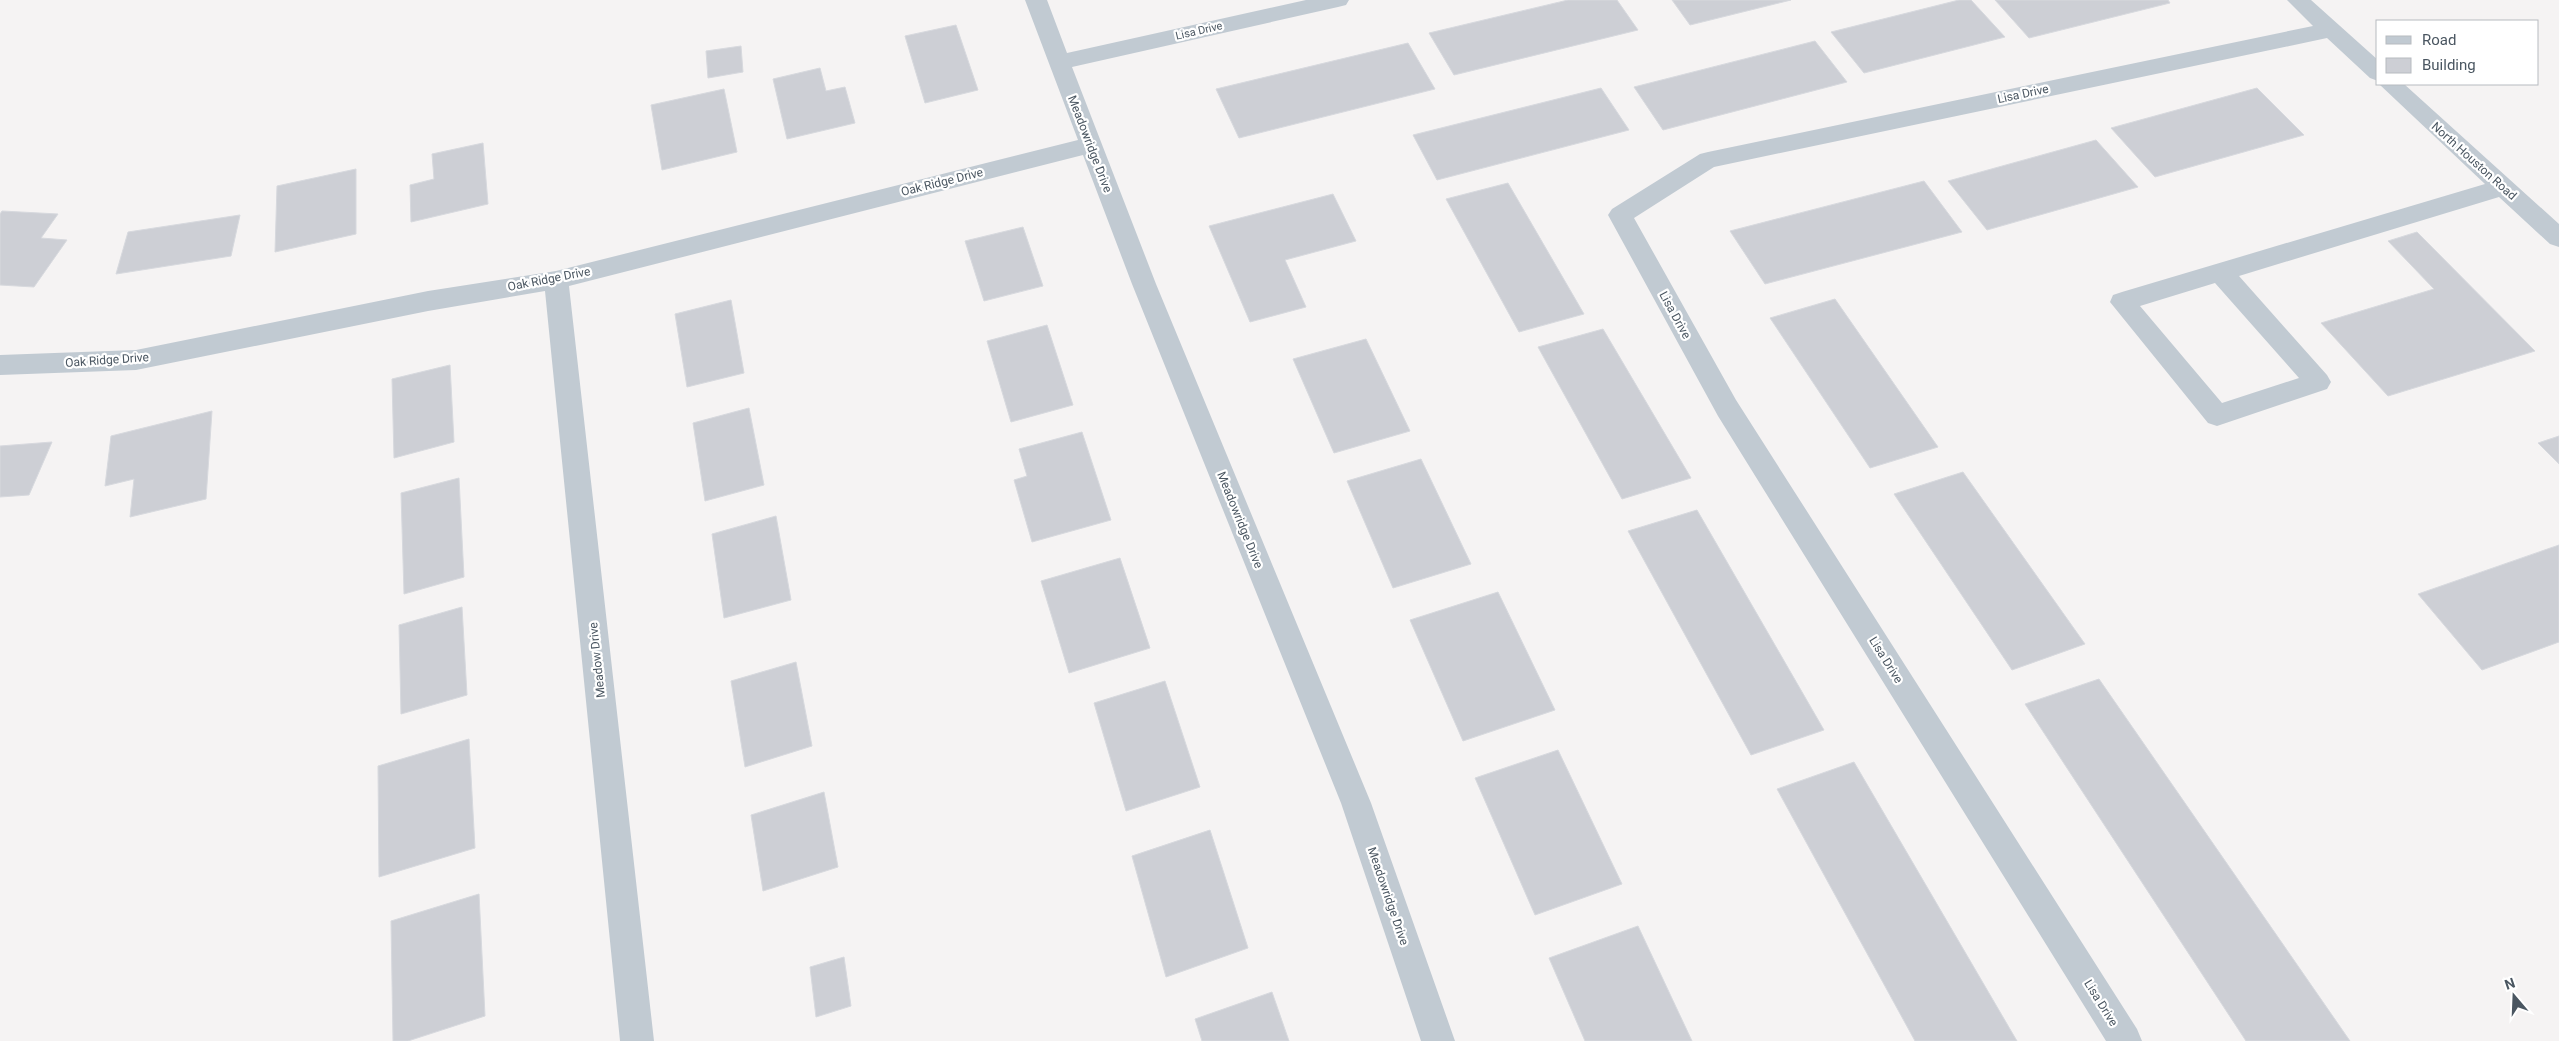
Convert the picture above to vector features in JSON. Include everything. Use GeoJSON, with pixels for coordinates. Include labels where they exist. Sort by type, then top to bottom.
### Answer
{"type":"FeatureCollection","features":[{"type":"Feature","properties":{"kind":"street","name":"Meadowridge Drive"},"geometry":{"type":"LineString","coordinates":[[1036,0],[1089,145],[1356,803],[1438,1041]]}},
{"type":"Feature","properties":{"kind":"street","name":"Lisa Drive"},"geometry":{"type":"LineString","coordinates":[[1059,62],[1338,0]]}},
{"type":"Feature","properties":{"kind":"street"},"geometry":{"type":"LineString","coordinates":[[2298,0],[2376,70]]}},
{"type":"Feature","properties":{"kind":"street","name":"Lisa Drive"},"geometry":{"type":"LineString","coordinates":[[2125,1041],[1727,408],[1620,215],[1708,160],[2331,30]]}},
{"type":"Feature","properties":{"kind":"street","name":"North Houston Road"},"geometry":{"type":"LineString","coordinates":[[2391,85],[2559,238]]}},
{"type":"Feature","properties":{"kind":"street","name":"Oak Ridge Drive"},"geometry":{"type":"LineString","coordinates":[[0,365],[136,360],[428,301],[556,280],[1089,145]]}},
{"type":"Feature","properties":{"kind":"street"},"geometry":{"type":"LineString","coordinates":[[2221,273],[2318,382],[2217,415],[2122,302],[2503,187]]}},
{"type":"Feature","properties":{"kind":"street","name":"Meadow Drive"},"geometry":{"type":"LineString","coordinates":[[556,280],[637,1041]]}},
{"type":"Feature","properties":{"kind":"building"},"geometry":{"type":"Polygon","coordinates":[[[1568,0],[1617,0],[1638,30],[1454,75],[1429,33],[1568,0]]]}},
{"type":"Feature","properties":{"kind":"building"},"geometry":{"type":"Polygon","coordinates":[[[1672,0],[1791,0],[1690,25],[1672,0]]]}},
{"type":"Feature","properties":{"kind":"building"},"geometry":{"type":"Polygon","coordinates":[[[1959,0],[1971,0],[2005,37],[1864,73],[1831,32],[1959,0]]]}},
{"type":"Feature","properties":{"kind":"building"},"geometry":{"type":"Polygon","coordinates":[[[1995,0],[2168,0],[2170,3],[2029,38],[1995,0]]]}},
{"type":"Feature","properties":{"kind":"building"},"geometry":{"type":"Polygon","coordinates":[[[956,25],[978,90],[925,103],[905,36],[956,25]]]}},
{"type":"Feature","properties":{"kind":"building"},"geometry":{"type":"Polygon","coordinates":[[[1815,41],[1847,82],[1663,130],[1634,87],[1815,41]]]}},
{"type":"Feature","properties":{"kind":"building"},"geometry":{"type":"Polygon","coordinates":[[[1408,43],[1435,89],[1239,138],[1216,89],[1408,43]]]}},
{"type":"Feature","properties":{"kind":"building"},"geometry":{"type":"Polygon","coordinates":[[[741,46],[743,72],[708,78],[706,51],[741,46]]]}},
{"type":"Feature","properties":{"kind":"building"},"geometry":{"type":"Polygon","coordinates":[[[820,68],[826,91],[845,87],[855,123],[787,139],[773,79],[820,68]]]}},
{"type":"Feature","properties":{"kind":"building"},"geometry":{"type":"Polygon","coordinates":[[[1601,88],[1629,130],[1437,180],[1413,135],[1601,88]]]}},
{"type":"Feature","properties":{"kind":"building"},"geometry":{"type":"Polygon","coordinates":[[[2257,88],[2304,135],[2155,177],[2111,128],[2257,88]]]}},
{"type":"Feature","properties":{"kind":"building"},"geometry":{"type":"Polygon","coordinates":[[[724,89],[737,152],[662,170],[651,105],[724,89]]]}},
{"type":"Feature","properties":{"kind":"building"},"geometry":{"type":"Polygon","coordinates":[[[2096,140],[2138,187],[1987,230],[1948,181],[2096,140]]]}},
{"type":"Feature","properties":{"kind":"building"},"geometry":{"type":"Polygon","coordinates":[[[483,143],[488,204],[411,222],[410,185],[434,179],[432,154],[483,143]]]}},
{"type":"Feature","properties":{"kind":"building"},"geometry":{"type":"Polygon","coordinates":[[[356,169],[356,234],[275,252],[277,186],[356,169]]]}},
{"type":"Feature","properties":{"kind":"building"},"geometry":{"type":"Polygon","coordinates":[[[1924,181],[1962,232],[1765,284],[1730,231],[1924,181]]]}},
{"type":"Feature","properties":{"kind":"building"},"geometry":{"type":"Polygon","coordinates":[[[1508,183],[1584,314],[1519,332],[1446,199],[1508,183]]]}},
{"type":"Feature","properties":{"kind":"building"},"geometry":{"type":"Polygon","coordinates":[[[1333,194],[1356,241],[1285,260],[1306,307],[1250,322],[1209,226],[1333,194]]]}},
{"type":"Feature","properties":{"kind":"building"},"geometry":{"type":"Polygon","coordinates":[[[2,211],[58,214],[41,238],[67,240],[34,287],[0,285],[0,214],[2,211]]]}},
{"type":"Feature","properties":{"kind":"building"},"geometry":{"type":"Polygon","coordinates":[[[240,215],[231,256],[116,274],[128,232],[240,215]]]}},
{"type":"Feature","properties":{"kind":"building"},"geometry":{"type":"Polygon","coordinates":[[[1023,227],[1043,286],[984,301],[965,241],[1023,227]]]}},
{"type":"Feature","properties":{"kind":"building"},"geometry":{"type":"Polygon","coordinates":[[[2417,232],[2535,351],[2388,396],[2321,323],[2434,289],[2388,241],[2417,232]]]}},
{"type":"Feature","properties":{"kind":"building"},"geometry":{"type":"Polygon","coordinates":[[[1835,299],[1938,447],[1870,468],[1770,318],[1835,299]]]}},
{"type":"Feature","properties":{"kind":"building"},"geometry":{"type":"Polygon","coordinates":[[[731,300],[744,373],[687,387],[675,314],[731,300]]]}},
{"type":"Feature","properties":{"kind":"building"},"geometry":{"type":"Polygon","coordinates":[[[1047,325],[1073,405],[1011,422],[987,341],[1047,325]]]}},
{"type":"Feature","properties":{"kind":"building"},"geometry":{"type":"Polygon","coordinates":[[[1603,329],[1691,478],[1622,499],[1538,347],[1603,329]]]}},
{"type":"Feature","properties":{"kind":"building"},"geometry":{"type":"Polygon","coordinates":[[[1366,339],[1410,431],[1334,453],[1293,359],[1366,339]]]}},
{"type":"Feature","properties":{"kind":"building"},"geometry":{"type":"Polygon","coordinates":[[[450,365],[454,442],[394,458],[392,379],[450,365]]]}},
{"type":"Feature","properties":{"kind":"building"},"geometry":{"type":"Polygon","coordinates":[[[749,408],[764,485],[705,501],[693,423],[749,408]]]}},
{"type":"Feature","properties":{"kind":"building"},"geometry":{"type":"Polygon","coordinates":[[[212,411],[206,499],[130,517],[134,479],[105,486],[111,436],[212,411]]]}},
{"type":"Feature","properties":{"kind":"building"},"geometry":{"type":"Polygon","coordinates":[[[1082,432],[1111,520],[1032,542],[1014,480],[1027,476],[1019,449],[1082,432]]]}},
{"type":"Feature","properties":{"kind":"building"},"geometry":{"type":"Polygon","coordinates":[[[2559,436],[2559,464],[2538,443],[2559,436]]]}},
{"type":"Feature","properties":{"kind":"building"},"geometry":{"type":"Polygon","coordinates":[[[52,442],[29,495],[0,497],[0,446],[52,442]]]}},
{"type":"Feature","properties":{"kind":"building"},"geometry":{"type":"Polygon","coordinates":[[[1421,459],[1471,564],[1393,588],[1347,481],[1421,459]]]}},
{"type":"Feature","properties":{"kind":"building"},"geometry":{"type":"Polygon","coordinates":[[[1963,472],[2085,644],[2012,670],[1894,494],[1963,472]]]}},
{"type":"Feature","properties":{"kind":"building"},"geometry":{"type":"Polygon","coordinates":[[[459,478],[464,577],[404,594],[401,493],[459,478]]]}},
{"type":"Feature","properties":{"kind":"building"},"geometry":{"type":"Polygon","coordinates":[[[1697,510],[1824,730],[1751,755],[1628,531],[1697,510]]]}},
{"type":"Feature","properties":{"kind":"building"},"geometry":{"type":"Polygon","coordinates":[[[776,516],[791,600],[724,618],[712,534],[776,516]]]}},
{"type":"Feature","properties":{"kind":"building"},"geometry":{"type":"Polygon","coordinates":[[[2559,545],[2559,642],[2482,670],[2418,594],[2559,545]]]}},
{"type":"Feature","properties":{"kind":"building"},"geometry":{"type":"Polygon","coordinates":[[[1120,558],[1150,648],[1069,673],[1041,581],[1120,558]]]}},
{"type":"Feature","properties":{"kind":"building"},"geometry":{"type":"Polygon","coordinates":[[[1498,592],[1555,710],[1463,741],[1410,620],[1498,592]]]}},
{"type":"Feature","properties":{"kind":"building"},"geometry":{"type":"Polygon","coordinates":[[[462,607],[467,695],[401,714],[399,625],[462,607]]]}},
{"type":"Feature","properties":{"kind":"building"},"geometry":{"type":"Polygon","coordinates":[[[796,662],[812,746],[745,767],[731,681],[796,662]]]}},
{"type":"Feature","properties":{"kind":"building"},"geometry":{"type":"Polygon","coordinates":[[[2099,679],[2350,1041],[2246,1041],[2025,704],[2099,679]]]}},
{"type":"Feature","properties":{"kind":"building"},"geometry":{"type":"Polygon","coordinates":[[[1165,681],[1200,787],[1126,811],[1094,703],[1165,681]]]}},
{"type":"Feature","properties":{"kind":"building"},"geometry":{"type":"Polygon","coordinates":[[[469,739],[475,848],[379,877],[378,766],[469,739]]]}},
{"type":"Feature","properties":{"kind":"building"},"geometry":{"type":"Polygon","coordinates":[[[1558,750],[1622,884],[1535,915],[1475,778],[1558,750]]]}},
{"type":"Feature","properties":{"kind":"building"},"geometry":{"type":"Polygon","coordinates":[[[1854,762],[2017,1041],[1915,1041],[1777,789],[1854,762]]]}},
{"type":"Feature","properties":{"kind":"building"},"geometry":{"type":"Polygon","coordinates":[[[824,792],[838,867],[763,891],[751,815],[824,792]]]}},
{"type":"Feature","properties":{"kind":"building"},"geometry":{"type":"Polygon","coordinates":[[[1210,830],[1248,948],[1166,977],[1132,856],[1210,830]]]}},
{"type":"Feature","properties":{"kind":"building"},"geometry":{"type":"Polygon","coordinates":[[[479,894],[485,1016],[408,1041],[393,1041],[391,921],[479,894]]]}},
{"type":"Feature","properties":{"kind":"building"},"geometry":{"type":"Polygon","coordinates":[[[1638,926],[1692,1041],[1585,1041],[1549,958],[1638,926]]]}},
{"type":"Feature","properties":{"kind":"building"},"geometry":{"type":"Polygon","coordinates":[[[844,957],[851,1006],[816,1017],[810,967],[844,957]]]}},
{"type":"Feature","properties":{"kind":"building"},"geometry":{"type":"Polygon","coordinates":[[[1272,992],[1289,1041],[1202,1041],[1195,1019],[1272,992]]]}}]}
